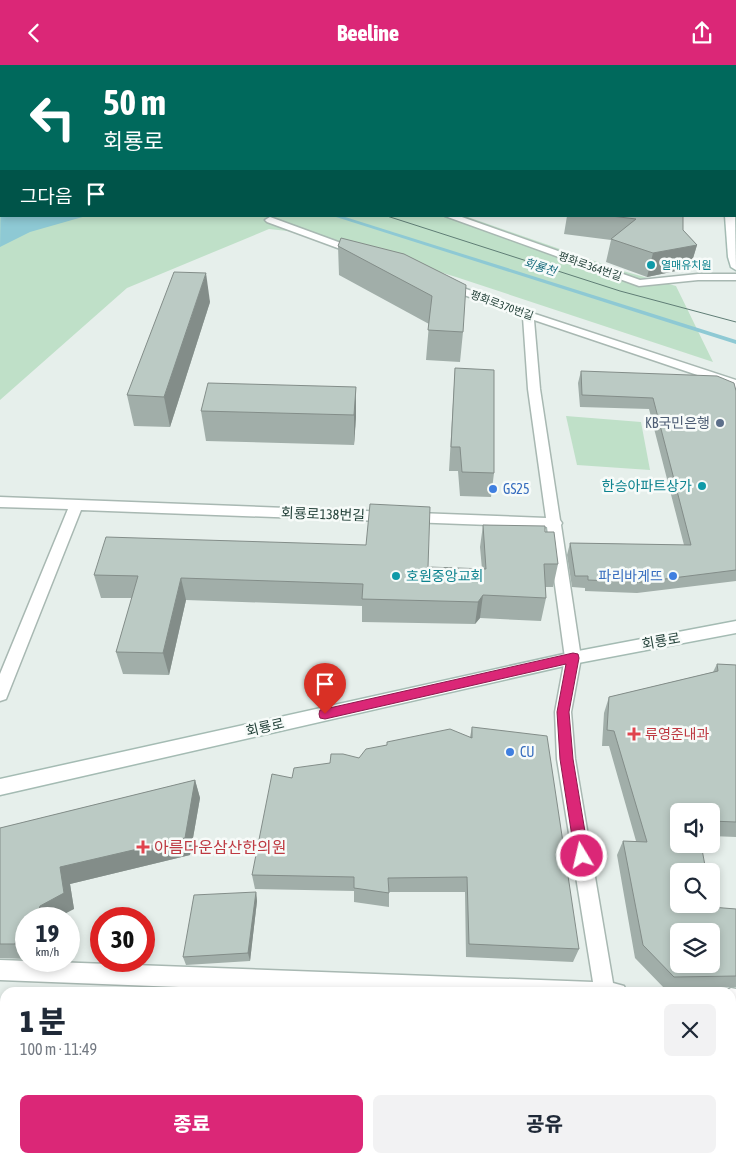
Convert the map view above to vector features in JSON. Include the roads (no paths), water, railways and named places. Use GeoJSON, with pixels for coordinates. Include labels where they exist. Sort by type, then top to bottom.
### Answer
{"type":"FeatureCollection","features":[{"type":"Feature","properties":{"kind":"street","name":"평화로364번길"},"geometry":{"type":"LineString","coordinates":[[452,217],[639,283],[698,277],[736,277]]}},
{"type":"Feature","properties":{"kind":"street"},"geometry":{"type":"LineString","coordinates":[[730,217],[735,260]]}},
{"type":"Feature","properties":{"kind":"street"},"geometry":{"type":"LineString","coordinates":[[270,220],[366,255]]}},
{"type":"Feature","properties":{"kind":"street","name":"평화로370번길"},"geometry":{"type":"LineString","coordinates":[[438,282],[528,315],[736,384]]}},
{"type":"Feature","properties":{"kind":"street"},"geometry":{"type":"LineString","coordinates":[[528,315],[534,389],[555,523],[573,658],[563,712],[566,759],[604,987]]}},
{"type":"Feature","properties":{"kind":"street","name":"회룡로138번길"},"geometry":{"type":"LineString","coordinates":[[0,502],[555,523]]}},
{"type":"Feature","properties":{"kind":"street"},"geometry":{"type":"LineString","coordinates":[[0,693],[76,505]]}},
{"type":"Feature","properties":{"kind":"street","name":"회룡로"},"geometry":{"type":"LineString","coordinates":[[0,787],[573,658],[736,627]]}},
{"type":"Feature","properties":{"kind":"street"},"geometry":{"type":"LineString","coordinates":[[0,970],[468,987]]}},
{"type":"Feature","properties":{"kind":"water"},"geometry":{"type":"Polygon","coordinates":[[[0,217],[82,217],[30,232],[0,247],[0,217]]]}},
{"type":"Feature","properties":{"kind":"waterway","name":"회룡천"},"geometry":{"type":"LineString","coordinates":[[339,217],[736,342]]}},
{"type":"Feature","properties":{"kind":"tram line"},"geometry":{"type":"LineString","coordinates":[[390,217],[620,291],[736,322]]}},
{"type":"Feature","properties":{"kind":"place","name":"열매유치원"},"geometry":{"type":"Point","coordinates":[651,265]}},
{"type":"Feature","properties":{"kind":"place","name":"KB국민은행"},"geometry":{"type":"Point","coordinates":[720,423]}},
{"type":"Feature","properties":{"kind":"place","name":"한승아파트상가"},"geometry":{"type":"Point","coordinates":[702,486]}},
{"type":"Feature","properties":{"kind":"place","name":"GS25"},"geometry":{"type":"Point","coordinates":[493,489]}},
{"type":"Feature","properties":{"kind":"place","name":"호원중앙교회"},"geometry":{"type":"Point","coordinates":[396,576]}},
{"type":"Feature","properties":{"kind":"place","name":"파리바게뜨"},"geometry":{"type":"Point","coordinates":[673,576]}},
{"type":"Feature","properties":{"kind":"place","name":"류영준내과"},"geometry":{"type":"Point","coordinates":[634,734]}},
{"type":"Feature","properties":{"kind":"place","name":"CU"},"geometry":{"type":"Point","coordinates":[510,752]}},
{"type":"Feature","properties":{"kind":"place","name":"아름다운삼산한의원"},"geometry":{"type":"Point","coordinates":[143,847]}}]}
